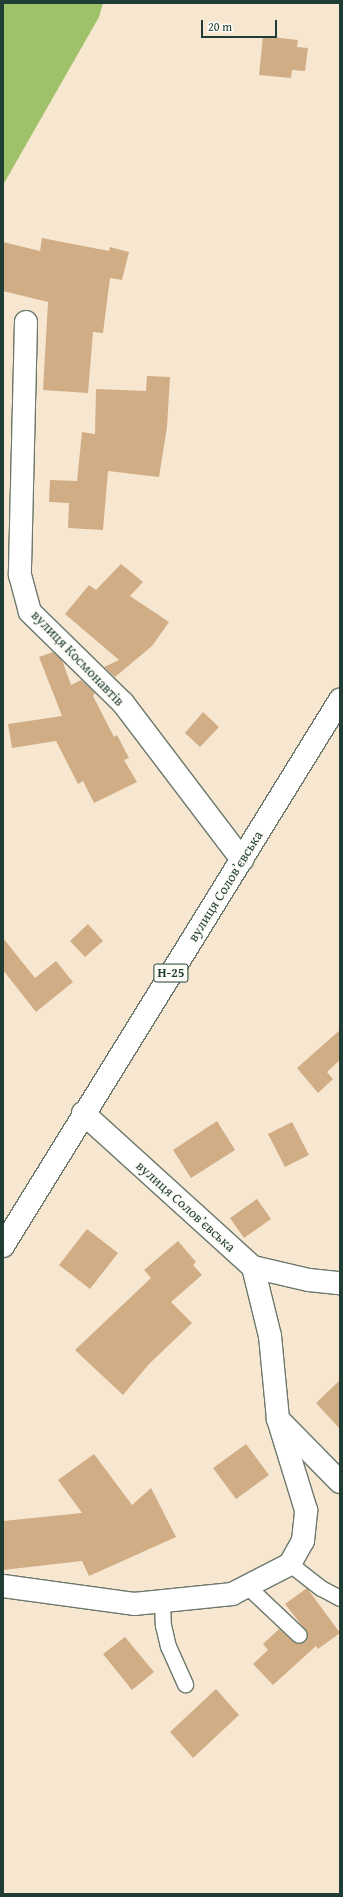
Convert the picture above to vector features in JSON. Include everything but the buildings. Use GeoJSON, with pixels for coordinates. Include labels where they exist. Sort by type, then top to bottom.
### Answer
{"type":"FeatureCollection","features":[{"type":"Feature","properties":{"kind":"street","name":"вулиця Космонавтів"},"geometry":{"type":"LineString","coordinates":[[26,322],[20,575],[30,612],[123,703],[242,860]]}},
{"type":"Feature","properties":{"kind":"street","name":"вулиця Соловʼєвська"},"geometry":{"type":"LineString","coordinates":[[3,1246],[83,1113],[242,860],[340,700]]}},
{"type":"Feature","properties":{"kind":"street","name":"вулиця Соловʼєвська"},"geometry":{"type":"LineString","coordinates":[[83,1113],[252,1267],[309,1280],[340,1283]]}},
{"type":"Feature","properties":{"kind":"street"},"geometry":{"type":"LineString","coordinates":[[3,1586],[134,1604],[232,1594],[290,1564],[302,1541],[306,1510],[278,1419],[270,1336],[252,1267]]}},
{"type":"Feature","properties":{"kind":"street"},"geometry":{"type":"LineString","coordinates":[[278,1419],[340,1482]]}},
{"type":"Feature","properties":{"kind":"lane"},"geometry":{"type":"LineString","coordinates":[[290,1564],[321,1588],[340,1598]]}},
{"type":"Feature","properties":{"kind":"lane"},"geometry":{"type":"LineString","coordinates":[[247,1586],[298,1635]]}},
{"type":"Feature","properties":{"kind":"lane"},"geometry":{"type":"LineString","coordinates":[[162,1601],[163,1625],[168,1646],[184,1684]]}},
{"type":"Feature","properties":{"kind":"green space"},"geometry":{"type":"Polygon","coordinates":[[[3,3],[103,3],[99,17],[3,185],[3,3]]]}}]}
